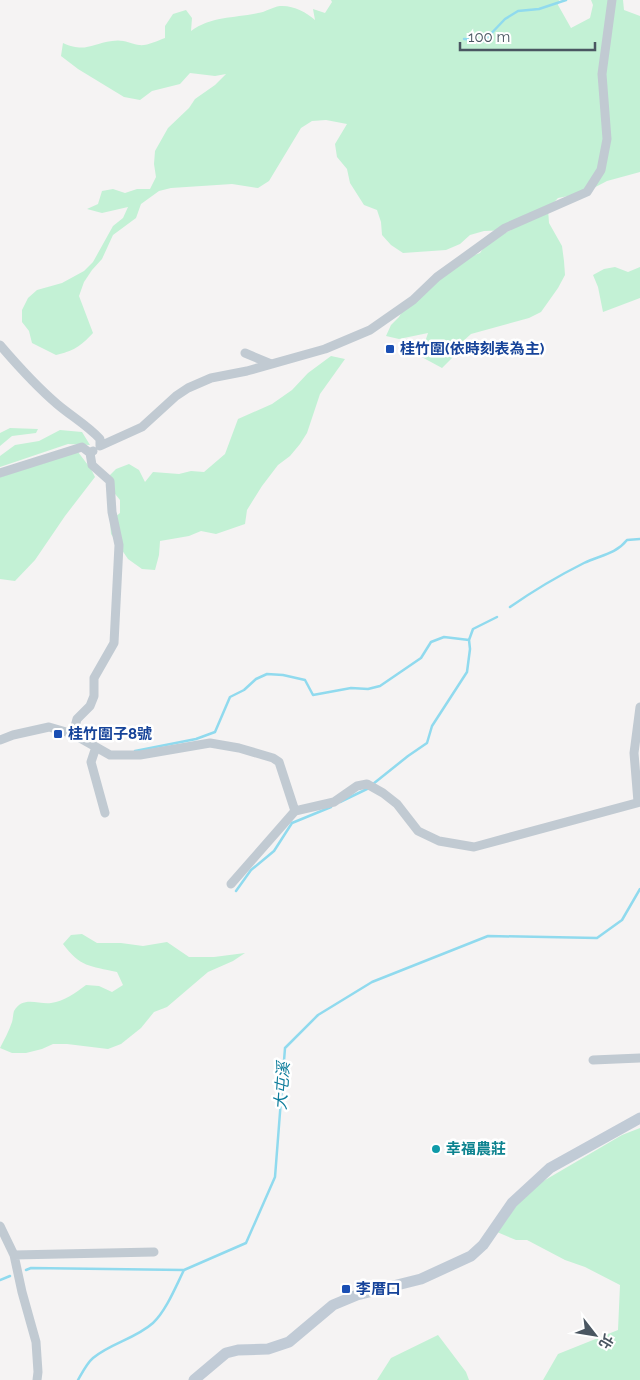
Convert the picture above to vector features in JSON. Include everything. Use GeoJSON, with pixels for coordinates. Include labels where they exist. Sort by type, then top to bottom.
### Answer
{"type":"FeatureCollection","features":[{"type":"Feature","properties":{"kind":"street"},"geometry":{"type":"LineString","coordinates":[[90,453],[100,446],[142,427],[176,396],[188,388],[211,378],[247,371],[326,348],[370,330],[413,300],[437,277],[505,228],[587,192],[602,170],[607,139],[602,74],[612,0]]}},
{"type":"Feature","properties":{"kind":"street"},"geometry":{"type":"LineString","coordinates":[[0,345],[22,370],[55,402],[100,438],[100,446]]}},
{"type":"Feature","properties":{"kind":"street"},"geometry":{"type":"LineString","coordinates":[[245,353],[271,364]]}},
{"type":"Feature","properties":{"kind":"street"},"geometry":{"type":"LineString","coordinates":[[0,473],[82,447],[90,453],[92,465],[110,481],[112,512],[119,545],[114,643],[94,678],[94,696],[90,706],[77,719],[73,734]]}},
{"type":"Feature","properties":{"kind":"street"},"geometry":{"type":"LineString","coordinates":[[231,884],[295,811],[334,802],[357,786],[367,784],[397,804],[418,831],[439,841],[474,848],[639,802],[634,752],[640,707]]}},
{"type":"Feature","properties":{"kind":"street"},"geometry":{"type":"LineString","coordinates":[[0,740],[49,727],[73,734],[110,755],[140,755],[210,743],[239,748],[273,758],[279,762],[295,811]]}},
{"type":"Feature","properties":{"kind":"street"},"geometry":{"type":"LineString","coordinates":[[96,747],[91,762],[105,812]]}},
{"type":"Feature","properties":{"kind":"street"},"geometry":{"type":"LineString","coordinates":[[593,1060],[640,1058]]}},
{"type":"Feature","properties":{"kind":"street"},"geometry":{"type":"LineString","coordinates":[[194,1380],[226,1353],[238,1350],[268,1349],[289,1342],[333,1306],[357,1295],[421,1279],[472,1256],[483,1245],[512,1203],[550,1168],[640,1118]]}},
{"type":"Feature","properties":{"kind":"street"},"geometry":{"type":"LineString","coordinates":[[0,1226],[14,1255],[36,1342],[37,1380]]}},
{"type":"Feature","properties":{"kind":"street"},"geometry":{"type":"LineString","coordinates":[[14,1255],[154,1252]]}},
{"type":"Feature","properties":{"kind":"green space"},"geometry":{"type":"Polygon","coordinates":[[[331,0],[559,0],[558,5],[571,28],[590,18],[593,5],[591,0],[623,0],[624,10],[640,16],[640,172],[607,181],[584,193],[558,198],[548,209],[549,223],[562,246],[565,275],[541,312],[529,318],[471,334],[461,343],[453,357],[442,368],[418,355],[428,333],[399,339],[386,336],[391,325],[399,317],[406,304],[466,258],[480,253],[488,242],[511,230],[484,231],[470,235],[460,244],[446,250],[403,253],[391,245],[382,235],[381,222],[377,210],[364,205],[350,183],[347,169],[337,157],[335,144],[347,124],[326,120],[312,121],[301,128],[269,181],[258,188],[232,184],[171,188],[159,191],[141,204],[136,218],[113,235],[102,259],[84,282],[79,296],[93,333],[76,348],[56,355],[32,343],[29,331],[22,322],[22,310],[28,298],[37,290],[62,283],[84,271],[93,262],[113,226],[123,218],[128,207],[102,213],[87,209],[98,204],[102,191],[113,189],[125,193],[137,189],[150,189],[156,177],[155,151],[168,128],[189,108],[195,99],[215,85],[226,74],[215,76],[190,73],[180,84],[152,91],[140,100],[124,97],[78,69],[61,56],[63,43],[83,48],[116,41],[139,45],[149,44],[165,38],[165,26],[173,14],[186,10],[192,18],[191,31],[215,20],[261,12],[280,6],[299,10],[315,20],[313,9],[325,13],[332,2],[331,0]]]}},
{"type":"Feature","properties":{"kind":"green space"},"geometry":{"type":"Polygon","coordinates":[[[615,267],[628,272],[640,267],[640,298],[603,312],[598,287],[593,275],[604,269],[615,267]]]}},
{"type":"Feature","properties":{"kind":"green space"},"geometry":{"type":"Polygon","coordinates":[[[331,356],[345,359],[320,394],[307,433],[290,456],[278,465],[262,486],[247,510],[245,524],[216,534],[201,531],[189,536],[160,541],[155,570],[142,569],[128,559],[111,534],[110,521],[120,513],[120,500],[111,489],[107,478],[116,469],[129,464],[139,470],[145,482],[153,472],[179,474],[191,471],[204,472],[225,454],[238,419],[272,404],[292,390],[308,373],[331,356]]]}},
{"type":"Feature","properties":{"kind":"green space"},"geometry":{"type":"Polygon","coordinates":[[[10,428],[38,429],[36,433],[12,436],[0,446],[0,433],[10,428]]]}},
{"type":"Feature","properties":{"kind":"green space"},"geometry":{"type":"Polygon","coordinates":[[[60,430],[82,432],[90,445],[68,444],[0,467],[0,456],[15,445],[39,441],[60,430]]]}},
{"type":"Feature","properties":{"kind":"green space"},"geometry":{"type":"Polygon","coordinates":[[[78,452],[95,477],[35,560],[15,581],[0,579],[0,477],[78,452]]]}},
{"type":"Feature","properties":{"kind":"green space"},"geometry":{"type":"Polygon","coordinates":[[[82,934],[97,943],[121,943],[143,946],[167,942],[189,957],[214,957],[245,953],[233,961],[208,972],[167,1007],[154,1012],[141,1028],[121,1044],[108,1049],[53,1044],[26,1053],[12,1053],[0,1048],[11,1025],[14,1011],[22,1003],[56,1002],[70,996],[86,985],[99,986],[112,992],[123,985],[117,972],[93,967],[80,961],[63,944],[71,935],[82,934]]]}},
{"type":"Feature","properties":{"kind":"green space"},"geometry":{"type":"Polygon","coordinates":[[[640,1128],[640,1380],[543,1380],[558,1354],[618,1330],[620,1285],[527,1240],[516,1240],[497,1232],[517,1205],[540,1183],[622,1135],[640,1128]]]}},
{"type":"Feature","properties":{"kind":"green space"},"geometry":{"type":"Polygon","coordinates":[[[438,1335],[466,1372],[469,1380],[377,1380],[391,1358],[438,1335]]]}},
{"type":"Feature","properties":{"kind":"waterway"},"geometry":{"type":"LineString","coordinates":[[464,39],[484,41],[505,19],[518,11],[539,9],[566,0]]}},
{"type":"Feature","properties":{"kind":"waterway"},"geometry":{"type":"LineString","coordinates":[[510,607],[565,573],[590,560],[612,552],[627,540],[640,539]]}},
{"type":"Feature","properties":{"kind":"waterway"},"geometry":{"type":"LineString","coordinates":[[373,784],[427,743],[432,726],[467,672],[470,649],[469,640],[473,629],[497,617]]}},
{"type":"Feature","properties":{"kind":"waterway"},"geometry":{"type":"LineString","coordinates":[[135,751],[196,739],[215,732],[230,697],[244,690],[256,679],[267,674],[283,675],[305,680],[313,695],[351,688],[368,689],[380,686],[421,658],[431,642],[444,637],[469,640]]}},
{"type":"Feature","properties":{"kind":"waterway"},"geometry":{"type":"LineString","coordinates":[[340,802],[369,788]]}},
{"type":"Feature","properties":{"kind":"waterway"},"geometry":{"type":"LineString","coordinates":[[236,891],[251,870],[274,851],[292,823],[331,807]]}},
{"type":"Feature","properties":{"kind":"waterway","name":"大屯溪"},"geometry":{"type":"LineString","coordinates":[[26,1270],[31,1268],[184,1270],[246,1243],[275,1177],[285,1048],[318,1015],[372,982],[488,936],[597,938],[622,920],[640,889]]}},
{"type":"Feature","properties":{"kind":"waterway"},"geometry":{"type":"LineString","coordinates":[[78,1380],[93,1358],[107,1348],[139,1333],[158,1318],[184,1270]]}},
{"type":"Feature","properties":{"kind":"waterway","name":"大屯溪"},"geometry":{"type":"LineString","coordinates":[[0,1280],[10,1276]]}},
{"type":"Feature","properties":{"kind":"place","name":"桂竹圍(依時刻表為主)"},"geometry":{"type":"Point","coordinates":[390,349]}},
{"type":"Feature","properties":{"kind":"place","name":"桂竹圍子8號"},"geometry":{"type":"Point","coordinates":[58,734]}},
{"type":"Feature","properties":{"kind":"place","name":"幸福農莊"},"geometry":{"type":"Point","coordinates":[436,1149]}},
{"type":"Feature","properties":{"kind":"place","name":"李厝口"},"geometry":{"type":"Point","coordinates":[346,1289]}}]}
